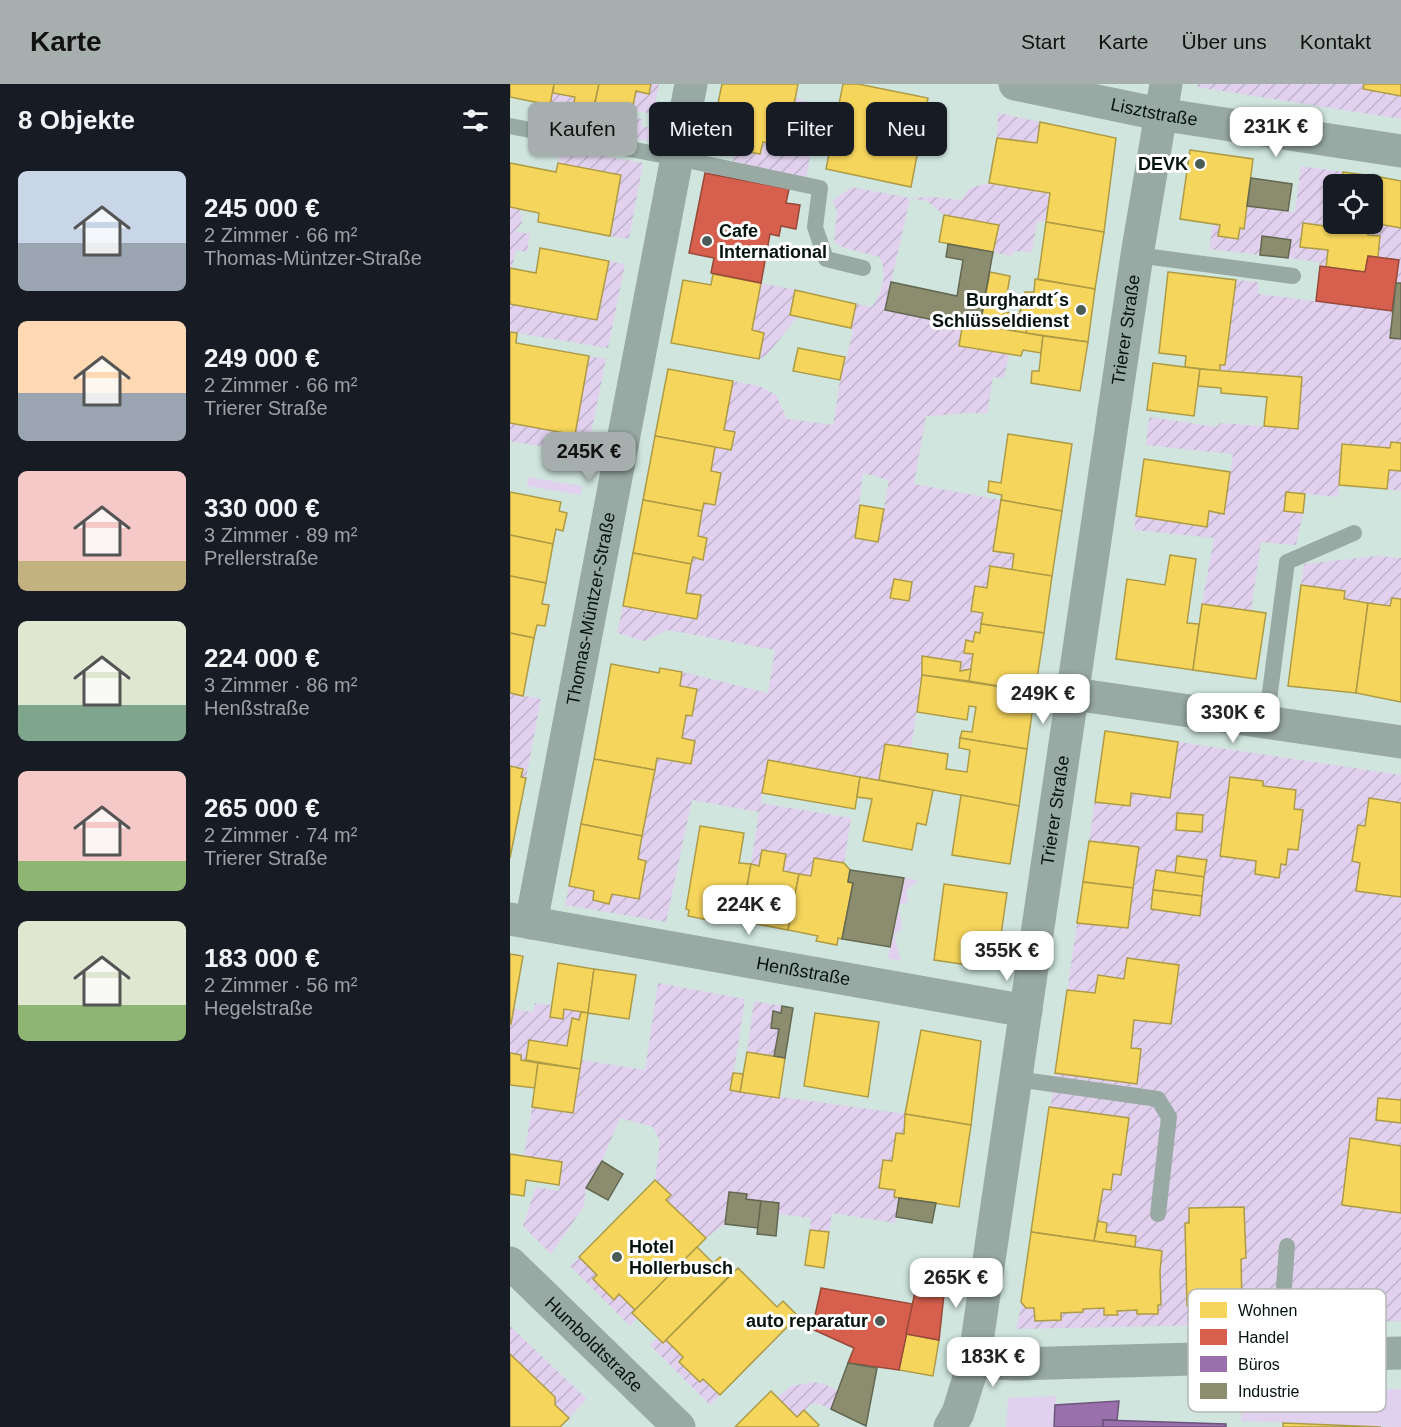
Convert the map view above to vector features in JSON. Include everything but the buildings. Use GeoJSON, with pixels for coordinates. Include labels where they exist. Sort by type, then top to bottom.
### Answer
{"type":"FeatureCollection","features":[{"type":"Feature","properties":{"kind":"street","name":"Thomas-Müntzer-Straße"},"geometry":{"type":"LineString","coordinates":[[520,921],[691,84]]}},
{"type":"Feature","properties":{"kind":"street","name":"Lisztstraße"},"geometry":{"type":"LineString","coordinates":[[1015,84],[1162,99],[1401,151]]}},
{"type":"Feature","properties":{"kind":"street","name":"Trierer Straße"},"geometry":{"type":"LineString","coordinates":[[950,1427],[974,1362],[1162,99]]}},
{"type":"Feature","properties":{"kind":"street"},"geometry":{"type":"LineString","coordinates":[[1074,694],[1401,742]]}},
{"type":"Feature","properties":{"kind":"street","name":"Henßstraße"},"geometry":{"type":"LineString","coordinates":[[520,921],[1026,1011]]}},
{"type":"Feature","properties":{"kind":"street","name":"Humboldtstraße"},"geometry":{"type":"LineString","coordinates":[[510,1263],[679,1427]]}},
{"type":"Feature","properties":{"kind":"street"},"geometry":{"type":"LineString","coordinates":[[1386,1353],[1401,1353]]}},
{"type":"Feature","properties":{"kind":"street"},"geometry":{"type":"LineString","coordinates":[[974,1362],[1015,1364],[1188,1358]]}},
{"type":"Feature","properties":{"kind":"lane"},"geometry":{"type":"LineString","coordinates":[[510,126],[820,188],[815,227],[826,259],[863,268]]}},
{"type":"Feature","properties":{"kind":"lane"},"geometry":{"type":"LineString","coordinates":[[1137,255],[1293,276]]}},
{"type":"Feature","properties":{"kind":"lane"},"geometry":{"type":"LineString","coordinates":[[1266,723],[1287,562],[1354,533]]}},
{"type":"Feature","properties":{"kind":"lane"},"geometry":{"type":"LineString","coordinates":[[1016,1079],[1158,1099],[1169,1117],[1158,1214]]}},
{"type":"Feature","properties":{"kind":"lane"},"geometry":{"type":"LineString","coordinates":[[1284,1289],[1287,1246]]}},
{"type":"Feature","properties":{"kind":"shaded area"},"geometry":{"type":"Polygon","coordinates":[[[651,84],[659,84],[655,102],[649,102],[649,113],[637,111],[637,102],[634,102],[636,91],[649,94],[651,84]]]}},
{"type":"Feature","properties":{"kind":"shaded area"},"geometry":{"type":"Polygon","coordinates":[[[1198,84],[1364,84],[1363,89],[1401,96],[1401,119],[1197,87],[1198,84]]]}},
{"type":"Feature","properties":{"kind":"shaded area"},"geometry":{"type":"Polygon","coordinates":[[[553,93],[575,97],[574,102],[551,102],[553,93]]]}},
{"type":"Feature","properties":{"kind":"shaded area"},"geometry":{"type":"Polygon","coordinates":[[[796,98],[809,102],[795,102],[796,98]]]}},
{"type":"Feature","properties":{"kind":"shaded area"},"geometry":{"type":"Polygon","coordinates":[[[998,113],[1040,122],[1037,143],[997,138],[998,113]]]}},
{"type":"Feature","properties":{"kind":"shaded area"},"geometry":{"type":"Polygon","coordinates":[[[637,118],[642,119],[641,126],[649,128],[648,141],[637,139],[637,118]]]}},
{"type":"Feature","properties":{"kind":"shaded area"},"geometry":{"type":"Polygon","coordinates":[[[763,142],[766,143],[766,156],[810,156],[806,179],[733,161],[734,156],[760,154],[763,142]]]}},
{"type":"Feature","properties":{"kind":"shaded area"},"geometry":{"type":"Polygon","coordinates":[[[559,156],[605,156],[643,163],[629,239],[610,236],[621,175],[558,163],[559,156]]]}},
{"type":"Feature","properties":{"kind":"shaded area"},"geometry":{"type":"Polygon","coordinates":[[[1301,166],[1343,172],[1343,174],[1323,174],[1323,226],[1303,224],[1300,247],[1328,250],[1326,267],[1320,266],[1319,262],[1288,258],[1291,240],[1262,236],[1260,255],[1209,249],[1213,224],[1220,225],[1219,236],[1238,239],[1240,228],[1244,228],[1247,206],[1295,212],[1301,166]]]}},
{"type":"Feature","properties":{"kind":"shaded area"},"geometry":{"type":"Polygon","coordinates":[[[989,183],[1050,193],[1046,222],[1037,221],[1032,252],[1015,251],[1011,256],[993,252],[998,225],[944,215],[927,201],[910,198],[934,197],[961,200],[970,188],[989,183]]]}},
{"type":"Feature","properties":{"kind":"shaded area"},"geometry":{"type":"Polygon","coordinates":[[[852,187],[910,198],[885,310],[963,326],[960,346],[1009,355],[1004,378],[993,377],[987,414],[926,416],[914,484],[1001,500],[993,550],[1014,554],[1012,570],[991,567],[987,588],[975,586],[971,611],[983,613],[980,633],[973,642],[966,641],[964,653],[973,654],[971,669],[960,671],[961,662],[922,675],[911,748],[885,744],[879,780],[768,760],[761,803],[851,818],[844,863],[814,858],[811,876],[783,871],[786,854],[762,850],[759,866],[751,864],[759,812],[692,800],[666,922],[565,905],[569,886],[594,891],[593,900],[609,903],[612,894],[639,899],[646,861],[638,859],[657,758],[691,764],[695,741],[682,738],[686,715],[692,716],[697,690],[680,686],[682,672],[768,693],[775,650],[668,630],[644,641],[617,633],[623,606],[697,619],[701,596],[686,592],[693,557],[702,559],[698,536],[704,503],[715,505],[721,473],[711,471],[715,447],[732,449],[735,432],[724,430],[733,381],[759,386],[776,395],[787,419],[833,425],[840,380],[853,332],[851,328],[856,304],[872,307],[879,295],[883,277],[880,257],[844,248],[834,242],[837,211],[832,201],[852,187]],[[863,473],[855,537],[878,542],[889,480],[863,473]]]}},
{"type":"Feature","properties":{"kind":"shaded area"},"geometry":{"type":"Polygon","coordinates":[[[510,207],[520,209],[522,223],[515,231],[530,234],[527,252],[516,250],[512,268],[510,268],[510,207]]]}},
{"type":"Feature","properties":{"kind":"shaded area"},"geometry":{"type":"Polygon","coordinates":[[[1383,225],[1401,228],[1401,283],[1396,283],[1398,260],[1378,257],[1380,236],[1368,235],[1383,234],[1383,225]]]}},
{"type":"Feature","properties":{"kind":"shaded area"},"geometry":{"type":"Polygon","coordinates":[[[609,261],[625,264],[608,348],[510,332],[510,304],[597,320],[609,261]]]}},
{"type":"Feature","properties":{"kind":"shaded area"},"geometry":{"type":"Polygon","coordinates":[[[1236,280],[1258,282],[1258,294],[1392,311],[1390,338],[1401,339],[1401,443],[1390,448],[1343,444],[1338,497],[1286,492],[1284,511],[1303,513],[1296,545],[1261,542],[1251,611],[1202,604],[1214,538],[1134,530],[1136,516],[1207,526],[1209,511],[1224,513],[1233,454],[1146,445],[1149,417],[1216,427],[1221,423],[1298,429],[1302,378],[1220,371],[1220,365],[1225,365],[1236,280]]]}},
{"type":"Feature","properties":{"kind":"shaded area"},"geometry":{"type":"Polygon","coordinates":[[[761,283],[795,290],[790,315],[797,317],[767,355],[759,359],[764,333],[752,330],[761,283]]]}},
{"type":"Feature","properties":{"kind":"shaded area"},"geometry":{"type":"Polygon","coordinates":[[[589,356],[606,359],[587,454],[510,441],[510,423],[575,434],[589,356]]]}},
{"type":"Feature","properties":{"kind":"shaded area"},"geometry":{"type":"Polygon","coordinates":[[[1389,470],[1401,471],[1401,491],[1387,489],[1389,470]]]}},
{"type":"Feature","properties":{"kind":"shaded area"},"geometry":{"type":"Polygon","coordinates":[[[528,477],[582,486],[581,495],[527,486],[528,477]]]}},
{"type":"Feature","properties":{"kind":"shaded area"},"geometry":{"type":"Polygon","coordinates":[[[1377,556],[1401,558],[1401,599],[1390,606],[1344,599],[1345,590],[1301,585],[1304,564],[1377,556]]]}},
{"type":"Feature","properties":{"kind":"shaded area"},"geometry":{"type":"Polygon","coordinates":[[[510,693],[541,699],[526,778],[521,777],[523,769],[510,766],[510,693]]]}},
{"type":"Feature","properties":{"kind":"shaded area"},"geometry":{"type":"Polygon","coordinates":[[[1105,731],[1401,775],[1401,1321],[1386,1321],[1386,1289],[1188,1289],[1188,1325],[1016,1329],[1022,1302],[1105,731]]]}},
{"type":"Feature","properties":{"kind":"shaded area"},"geometry":{"type":"Polygon","coordinates":[[[904,878],[918,880],[906,891],[908,902],[899,905],[902,929],[894,934],[901,961],[888,958],[904,878]]]}},
{"type":"Feature","properties":{"kind":"shaded area"},"geometry":{"type":"Polygon","coordinates":[[[658,983],[745,999],[731,1090],[905,1114],[904,1134],[896,1133],[892,1161],[879,1188],[895,1190],[899,1198],[895,1223],[832,1213],[829,1232],[810,1230],[811,1218],[779,1214],[779,1203],[746,1199],[746,1194],[725,1224],[706,1238],[666,1200],[671,1195],[655,1180],[660,1141],[653,1127],[620,1118],[602,1161],[586,1188],[584,1206],[551,1254],[523,1226],[536,1187],[559,1191],[562,1163],[524,1156],[532,1107],[573,1113],[581,1060],[645,1070],[658,983]]]}},
{"type":"Feature","properties":{"kind":"shaded area"},"geometry":{"type":"Polygon","coordinates":[[[754,1001],[782,1006],[781,1013],[773,1012],[771,1027],[779,1029],[774,1056],[747,1052],[754,1001]]]}},
{"type":"Feature","properties":{"kind":"shaded area"},"geometry":{"type":"Polygon","coordinates":[[[535,1003],[552,1005],[551,1017],[563,1019],[564,1009],[581,1012],[579,1020],[572,1019],[567,1046],[529,1040],[526,1060],[521,1060],[521,1055],[510,1053],[510,1023],[514,1009],[533,1012],[535,1003]]]}},
{"type":"Feature","properties":{"kind":"shaded area"},"geometry":{"type":"Polygon","coordinates":[[[579,1257],[597,1275],[593,1279],[614,1300],[619,1294],[635,1310],[633,1313],[637,1318],[630,1326],[570,1266],[579,1257]]]}},
{"type":"Feature","properties":{"kind":"shaded area"},"geometry":{"type":"Polygon","coordinates":[[[510,1326],[587,1399],[569,1418],[555,1405],[555,1397],[510,1354],[510,1326]]]}},
{"type":"Feature","properties":{"kind":"shaded area"},"geometry":{"type":"Polygon","coordinates":[[[657,1338],[663,1343],[666,1340],[683,1357],[679,1362],[700,1382],[703,1379],[720,1395],[710,1405],[650,1345],[657,1338]]]}},
{"type":"Feature","properties":{"kind":"shaded area"},"geometry":{"type":"Polygon","coordinates":[[[814,1382],[825,1384],[838,1391],[831,1409],[819,1404],[811,1404],[797,1417],[777,1398],[791,1386],[814,1382]]]}},
{"type":"Feature","properties":{"kind":"shaded area"},"geometry":{"type":"Polygon","coordinates":[[[1386,1389],[1401,1389],[1401,1427],[1241,1421],[1241,1412],[1386,1412],[1386,1389]]]}},
{"type":"Feature","properties":{"kind":"shaded area"},"geometry":{"type":"Polygon","coordinates":[[[1056,1396],[1054,1427],[1006,1427],[1008,1398],[1056,1396]]]}},
{"type":"Feature","properties":{"kind":"place","name":"DEVK"},"geometry":{"type":"Point","coordinates":[1200,164]}},
{"type":"Feature","properties":{"kind":"place","name":"Cafe International"},"geometry":{"type":"Point","coordinates":[707,241]}},
{"type":"Feature","properties":{"kind":"place","name":"Burghardt´s Schlüsseldienst"},"geometry":{"type":"Point","coordinates":[1081,310]}},
{"type":"Feature","properties":{"kind":"place","name":"Hotel Hollerbusch"},"geometry":{"type":"Point","coordinates":[617,1257]}},
{"type":"Feature","properties":{"kind":"place","name":"auto reparatur"},"geometry":{"type":"Point","coordinates":[880,1321]}}]}
